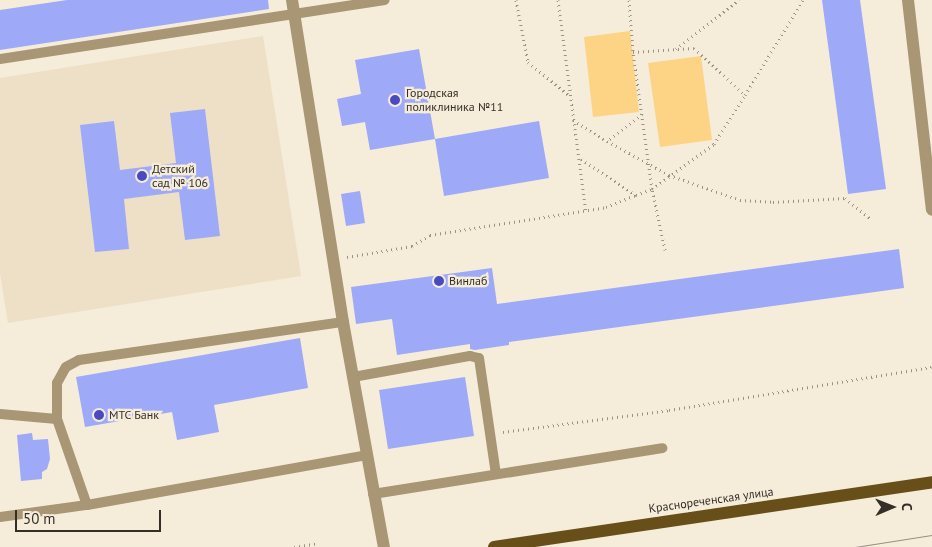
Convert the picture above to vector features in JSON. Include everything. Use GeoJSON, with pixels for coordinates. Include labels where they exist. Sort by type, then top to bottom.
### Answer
{"type":"FeatureCollection","features":[{"type":"Feature","properties":{"kind":"main road","name":"Краснореченская улица"},"geometry":{"type":"LineString","coordinates":[[494,547],[932,482]]}},
{"type":"Feature","properties":{"kind":"street"},"geometry":{"type":"LineString","coordinates":[[908,0],[932,210]]}},
{"type":"Feature","properties":{"kind":"street"},"geometry":{"type":"LineString","coordinates":[[293,6],[343,322],[384,547]]}},
{"type":"Feature","properties":{"kind":"lane"},"geometry":{"type":"LineString","coordinates":[[0,59],[293,6],[384,0]]}},
{"type":"Feature","properties":{"kind":"lane"},"geometry":{"type":"LineString","coordinates":[[86,505],[57,419],[57,383],[66,366],[80,360],[343,322]]}},
{"type":"Feature","properties":{"kind":"lane"},"geometry":{"type":"LineString","coordinates":[[353,377],[470,356],[479,358],[496,474]]}},
{"type":"Feature","properties":{"kind":"lane"},"geometry":{"type":"LineString","coordinates":[[0,414],[57,419]]}},
{"type":"Feature","properties":{"kind":"lane"},"geometry":{"type":"LineString","coordinates":[[373,494],[662,448]]}},
{"type":"Feature","properties":{"kind":"lane"},"geometry":{"type":"LineString","coordinates":[[0,517],[86,505],[366,455]]}},
{"type":"Feature","properties":{"kind":"path"},"geometry":{"type":"LineString","coordinates":[[516,0],[528,62],[570,97]]}},
{"type":"Feature","properties":{"kind":"path"},"geometry":{"type":"LineString","coordinates":[[558,0],[573,120],[581,159],[586,212]]}},
{"type":"Feature","properties":{"kind":"path"},"geometry":{"type":"LineString","coordinates":[[629,0],[652,189],[665,250]]}},
{"type":"Feature","properties":{"kind":"path"},"geometry":{"type":"LineString","coordinates":[[675,49],[739,0]]}},
{"type":"Feature","properties":{"kind":"path"},"geometry":{"type":"LineString","coordinates":[[333,259],[412,246],[430,236],[586,212],[652,189],[668,175],[714,144],[803,0]]}},
{"type":"Feature","properties":{"kind":"path"},"geometry":{"type":"LineString","coordinates":[[634,52],[694,48],[745,95]]}},
{"type":"Feature","properties":{"kind":"path"},"geometry":{"type":"LineString","coordinates":[[607,141],[642,113]]}},
{"type":"Feature","properties":{"kind":"path"},"geometry":{"type":"LineString","coordinates":[[573,120],[668,175],[740,200],[773,202],[845,198],[870,218]]}},
{"type":"Feature","properties":{"kind":"path"},"geometry":{"type":"LineString","coordinates":[[581,159],[636,196]]}},
{"type":"Feature","properties":{"kind":"path"},"geometry":{"type":"LineString","coordinates":[[490,434],[669,410],[932,367]]}},
{"type":"Feature","properties":{"kind":"path"},"geometry":{"type":"LineString","coordinates":[[294,547],[319,543]]}},
{"type":"Feature","properties":{"kind":"shaded area"},"geometry":{"type":"Polygon","coordinates":[[[630,31],[639,112],[593,117],[584,37],[630,31]]]}},
{"type":"Feature","properties":{"kind":"shaded area","name":"Детский сад № 106"},"geometry":{"type":"Polygon","coordinates":[[[263,36],[301,276],[8,323],[0,273],[0,78],[263,36]]]}},
{"type":"Feature","properties":{"kind":"shaded area"},"geometry":{"type":"Polygon","coordinates":[[[701,56],[712,140],[660,147],[648,63],[701,56]]]}},
{"type":"Feature","properties":{"kind":"building"},"geometry":{"type":"Polygon","coordinates":[[[67,0],[268,0],[269,9],[0,50],[0,10],[67,0]]]}},
{"type":"Feature","properties":{"kind":"building"},"geometry":{"type":"Polygon","coordinates":[[[822,0],[860,0],[886,189],[848,194],[822,0]]]}},
{"type":"Feature","properties":{"kind":"building","name":"Городская поликлиника №11"},"geometry":{"type":"Polygon","coordinates":[[[419,49],[435,139],[370,150],[365,122],[342,126],[337,99],[361,94],[355,60],[419,49]]]}},
{"type":"Feature","properties":{"kind":"building"},"geometry":{"type":"Polygon","coordinates":[[[205,109],[220,236],[185,240],[179,192],[124,199],[129,249],[95,252],[80,125],[114,121],[120,170],[176,163],[170,113],[205,109]]]}},
{"type":"Feature","properties":{"kind":"building"},"geometry":{"type":"Polygon","coordinates":[[[539,121],[549,178],[444,196],[435,139],[539,121]]]}},
{"type":"Feature","properties":{"kind":"building"},"geometry":{"type":"Polygon","coordinates":[[[360,191],[365,223],[346,226],[341,194],[360,191]]]}},
{"type":"Feature","properties":{"kind":"building"},"geometry":{"type":"Polygon","coordinates":[[[899,249],[904,288],[509,342],[509,345],[475,350],[470,349],[470,344],[397,355],[392,319],[356,324],[351,287],[492,268],[497,304],[899,249]]]}},
{"type":"Feature","properties":{"kind":"building"},"geometry":{"type":"Polygon","coordinates":[[[300,338],[308,388],[214,405],[219,432],[177,440],[172,412],[85,427],[76,377],[300,338]]]}},
{"type":"Feature","properties":{"kind":"building"},"geometry":{"type":"Polygon","coordinates":[[[465,377],[474,436],[388,449],[379,390],[465,377]]]}},
{"type":"Feature","properties":{"kind":"building"},"geometry":{"type":"Polygon","coordinates":[[[32,433],[33,440],[48,439],[50,459],[47,469],[42,472],[42,479],[21,481],[17,435],[32,433]]]}},
{"type":"Feature","properties":{"kind":"tram line"},"geometry":{"type":"LineString","coordinates":[[855,547],[932,535]]}},
{"type":"Feature","properties":{"kind":"place","name":"Городская поликлиника №11"},"geometry":{"type":"Point","coordinates":[395,100]}},
{"type":"Feature","properties":{"kind":"place","name":"Детский сад № 106"},"geometry":{"type":"Point","coordinates":[142,176]}},
{"type":"Feature","properties":{"kind":"place","name":"Винлаб"},"geometry":{"type":"Point","coordinates":[439,281]}},
{"type":"Feature","properties":{"kind":"place","name":"МТС Банк"},"geometry":{"type":"Point","coordinates":[99,415]}}]}
